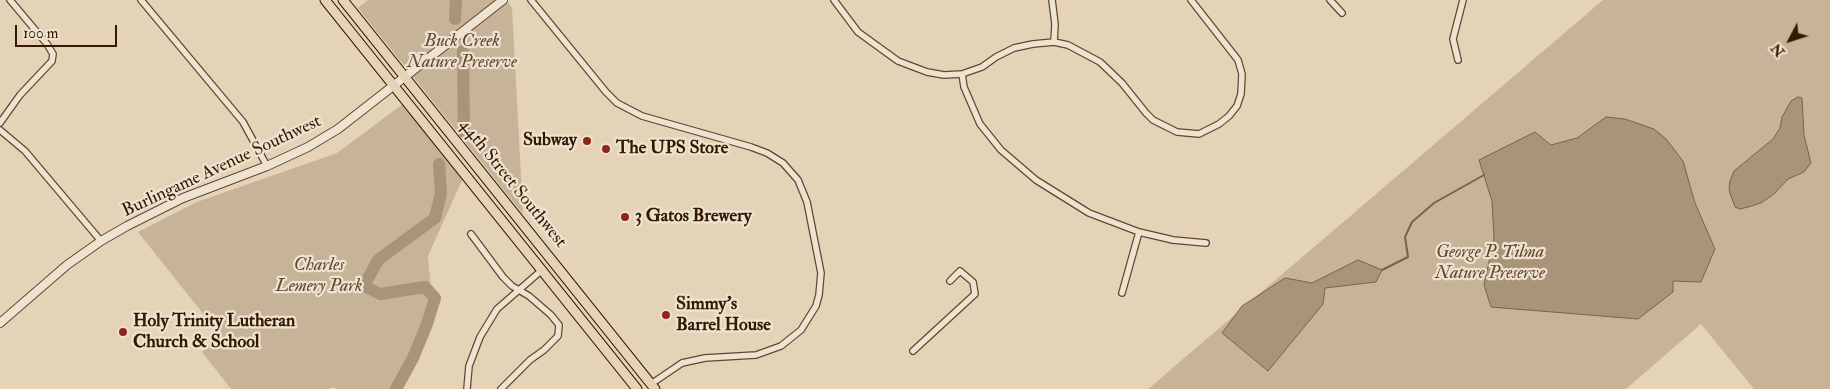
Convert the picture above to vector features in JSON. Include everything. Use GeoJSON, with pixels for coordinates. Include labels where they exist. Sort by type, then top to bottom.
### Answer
{"type":"FeatureCollection","features":[{"type":"Feature","properties":{"kind":"main road","name":"44th Street Southwest"},"geometry":{"type":"LineString","coordinates":[[325,0],[637,389]]}},
{"type":"Feature","properties":{"kind":"main road","name":"44th Street Southwest"},"geometry":{"type":"LineString","coordinates":[[343,0],[653,387]]}},
{"type":"Feature","properties":{"kind":"main road"},"geometry":{"type":"LineString","coordinates":[[508,227],[523,224]]}},
{"type":"Feature","properties":{"kind":"main road"},"geometry":{"type":"LineString","coordinates":[[519,242],[530,232]]}},
{"type":"Feature","properties":{"kind":"main road"},"geometry":{"type":"LineString","coordinates":[[631,381],[643,386],[653,387]]}},
{"type":"Feature","properties":{"kind":"street"},"geometry":{"type":"LineString","coordinates":[[0,123],[20,95],[52,61],[53,54],[47,44],[10,0]]}},
{"type":"Feature","properties":{"kind":"street"},"geometry":{"type":"LineString","coordinates":[[141,0],[243,122],[267,166]]}},
{"type":"Feature","properties":{"kind":"street","name":"Burlingame Avenue Southwest"},"geometry":{"type":"LineString","coordinates":[[0,323],[67,265],[101,241],[127,226],[183,198],[267,166],[308,147],[338,129],[503,0]]}},
{"type":"Feature","properties":{"kind":"street"},"geometry":{"type":"LineString","coordinates":[[532,0],[600,84],[617,102],[642,116],[766,153],[783,163],[798,180],[807,202],[821,273],[816,306],[801,330],[781,346],[756,355],[704,358],[682,363],[653,387]]}},
{"type":"Feature","properties":{"kind":"street"},"geometry":{"type":"LineString","coordinates":[[834,0],[858,32],[898,61],[927,72],[944,75],[962,74],[982,67],[1014,48],[1054,42],[1068,45],[1100,62],[1122,83],[1146,114],[1162,125],[1177,132],[1199,134],[1220,124],[1237,106],[1241,94],[1242,74],[1238,60],[1191,0]]}},
{"type":"Feature","properties":{"kind":"street"},"geometry":{"type":"LineString","coordinates":[[1052,0],[1055,24],[1054,42]]}},
{"type":"Feature","properties":{"kind":"street"},"geometry":{"type":"LineString","coordinates":[[1330,0],[1342,13]]}},
{"type":"Feature","properties":{"kind":"street"},"geometry":{"type":"LineString","coordinates":[[1458,60],[1453,39],[1462,0]]}},
{"type":"Feature","properties":{"kind":"street"},"geometry":{"type":"LineString","coordinates":[[962,74],[964,87],[980,124],[1015,164],[1059,196],[1089,213],[1139,232],[1172,240],[1206,243]]}},
{"type":"Feature","properties":{"kind":"street"},"geometry":{"type":"LineString","coordinates":[[0,130],[24,151],[101,241]]}},
{"type":"Feature","properties":{"kind":"street"},"geometry":{"type":"LineString","coordinates":[[1122,293],[1139,232]]}},
{"type":"Feature","properties":{"kind":"street"},"geometry":{"type":"LineString","coordinates":[[471,234],[503,277],[529,296],[551,315],[559,325],[558,336],[501,389]]}},
{"type":"Feature","properties":{"kind":"street"},"geometry":{"type":"LineString","coordinates":[[469,388],[469,366],[480,337],[497,309],[517,289],[542,270]]}},
{"type":"Feature","properties":{"kind":"street"},"geometry":{"type":"LineString","coordinates":[[913,351],[975,294],[974,282],[960,271],[950,281]]}},
{"type":"Feature","properties":{"kind":"green space","name":"Buck Creek Nature Preserve"},"geometry":{"type":"Polygon","coordinates":[[[368,0],[507,0],[512,8],[523,214],[358,8],[368,0]]]}},
{"type":"Feature","properties":{"kind":"green space","name":"George P. Tilma Nature Preserve"},"geometry":{"type":"Polygon","coordinates":[[[1603,0],[1830,0],[1830,389],[1754,389],[1701,324],[1626,389],[1148,389],[1603,0]]]}},
{"type":"Feature","properties":{"kind":"green space","name":"Charles Lemery Park"},"geometry":{"type":"Polygon","coordinates":[[[403,104],[463,178],[428,256],[432,300],[422,329],[393,389],[337,389],[332,387],[329,389],[231,389],[202,352],[220,335],[138,232],[197,202],[337,153],[403,104]]]}},
{"type":"Feature","properties":{"kind":"shaded area"},"geometry":{"type":"Polygon","coordinates":[[[1798,97],[1802,98],[1804,135],[1811,163],[1804,172],[1788,179],[1774,194],[1761,203],[1740,209],[1735,207],[1729,190],[1734,171],[1773,139],[1780,128],[1782,117],[1791,101],[1798,97]]]}},
{"type":"Feature","properties":{"kind":"shaded area"},"geometry":{"type":"Polygon","coordinates":[[[1606,117],[1625,119],[1654,129],[1666,139],[1683,161],[1695,203],[1715,249],[1701,282],[1673,281],[1673,292],[1638,319],[1491,307],[1484,285],[1494,239],[1492,201],[1479,160],[1535,132],[1551,145],[1577,138],[1606,117]]]}},
{"type":"Feature","properties":{"kind":"shaded area"},"geometry":{"type":"Polygon","coordinates":[[[1358,260],[1382,270],[1376,282],[1325,288],[1323,304],[1268,371],[1222,333],[1242,306],[1285,278],[1312,283],[1358,260]]]}},
{"type":"Feature","properties":{"kind":"waterway"},"geometry":{"type":"LineString","coordinates":[[455,19],[456,0]]}},
{"type":"Feature","properties":{"kind":"waterway"},"geometry":{"type":"LineString","coordinates":[[463,51],[464,132]]}},
{"type":"Feature","properties":{"kind":"waterway"},"geometry":{"type":"LineString","coordinates":[[396,389],[413,358],[435,298],[425,287],[380,294],[364,286],[378,260],[435,218],[441,193],[439,164]]}},
{"type":"Feature","properties":{"kind":"waterway"},"geometry":{"type":"LineString","coordinates":[[1382,270],[1408,257],[1405,237],[1412,222],[1434,203],[1484,175]]}},
{"type":"Feature","properties":{"kind":"place","name":"Subway"},"geometry":{"type":"Point","coordinates":[587,141]}},
{"type":"Feature","properties":{"kind":"place","name":"The UPS Store"},"geometry":{"type":"Point","coordinates":[606,149]}},
{"type":"Feature","properties":{"kind":"place","name":"3 Gatos Brewery"},"geometry":{"type":"Point","coordinates":[625,217]}},
{"type":"Feature","properties":{"kind":"place","name":"Simmy’s Barrel House"},"geometry":{"type":"Point","coordinates":[666,315]}},
{"type":"Feature","properties":{"kind":"place","name":"Holy Trinity Lutheran Church & School"},"geometry":{"type":"Point","coordinates":[123,332]}}]}
